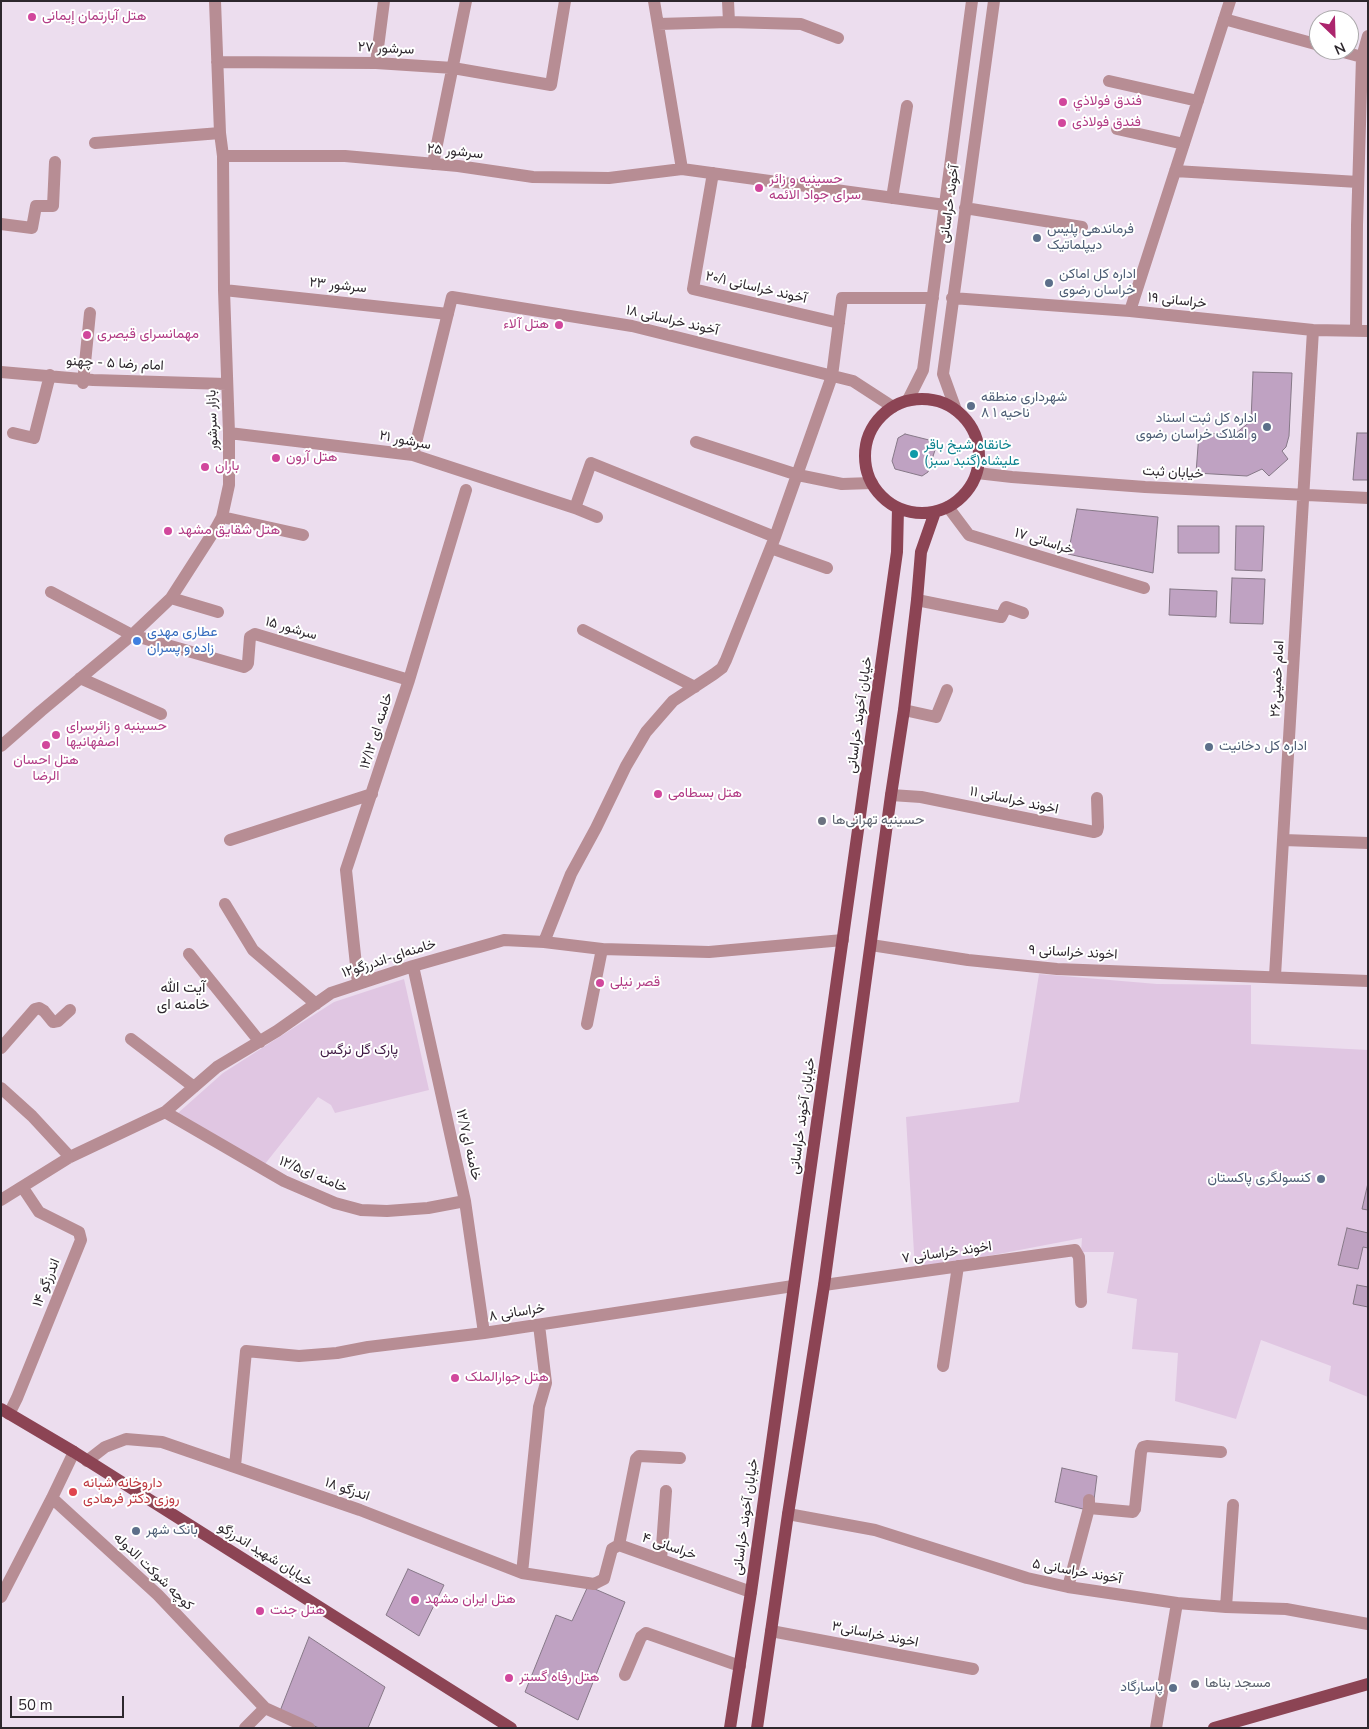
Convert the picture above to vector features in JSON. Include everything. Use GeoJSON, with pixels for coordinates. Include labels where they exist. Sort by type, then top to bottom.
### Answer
{"type":"FeatureCollection","features":[{"type":"Feature","properties":{"kind":"main road"},"geometry":{"type":"LineString","coordinates":[[925,399],[941,402],[956,410],[969,422],[977,438],[980,455],[977,472],[971,486],[961,498],[948,507],[935,512],[916,513],[898,508],[883,498],[872,483],[866,466],[866,449],[870,432],[880,418],[893,407],[908,400],[925,399]]}},
{"type":"Feature","properties":{"kind":"main road","name":"خیابان آخوند خراسانی"},"geometry":{"type":"LineString","coordinates":[[730,1728],[844,940],[897,552],[898,508]]}},
{"type":"Feature","properties":{"kind":"main road"},"geometry":{"type":"LineString","coordinates":[[757,1728],[824,1286],[890,795],[904,710],[921,552],[935,512]]}},
{"type":"Feature","properties":{"kind":"main road","name":"خیابان شهید اندرزگو"},"geometry":{"type":"LineString","coordinates":[[5,1411],[74,1452],[511,1728]]}},
{"type":"Feature","properties":{"kind":"main road"},"geometry":{"type":"LineString","coordinates":[[1214,1728],[1368,1684]]}},
{"type":"Feature","properties":{"kind":"street","name":"بازار سرشور"},"geometry":{"type":"LineString","coordinates":[[1,746],[132,634],[171,598],[222,517],[229,485],[229,433],[226,384],[223,156],[220,133],[215,1]]}},
{"type":"Feature","properties":{"kind":"street"},"geometry":{"type":"LineString","coordinates":[[376,63],[384,1]]}},
{"type":"Feature","properties":{"kind":"street"},"geometry":{"type":"LineString","coordinates":[[433,164],[466,1]]}},
{"type":"Feature","properties":{"kind":"street","name":"سرشور ۲۷"},"geometry":{"type":"LineString","coordinates":[[217,62],[376,63],[453,68],[551,85],[565,1]]}},
{"type":"Feature","properties":{"kind":"street"},"geometry":{"type":"LineString","coordinates":[[654,1],[682,169],[945,205]]}},
{"type":"Feature","properties":{"kind":"street"},"geometry":{"type":"LineString","coordinates":[[728,1],[729,22]]}},
{"type":"Feature","properties":{"kind":"street","name":"آخوند خراسانی"},"geometry":{"type":"LineString","coordinates":[[908,400],[923,370],[972,1]]}},
{"type":"Feature","properties":{"kind":"street","name":"آخوند خراسانی"},"geometry":{"type":"LineString","coordinates":[[956,410],[943,374],[994,1]]}},
{"type":"Feature","properties":{"kind":"street"},"geometry":{"type":"LineString","coordinates":[[1130,311],[1230,1]]}},
{"type":"Feature","properties":{"kind":"street"},"geometry":{"type":"LineString","coordinates":[[1224,19],[1309,42]]}},
{"type":"Feature","properties":{"kind":"street"},"geometry":{"type":"LineString","coordinates":[[658,24],[729,22],[801,24],[838,38]]}},
{"type":"Feature","properties":{"kind":"street"},"geometry":{"type":"LineString","coordinates":[[1362,330],[1362,225],[1358,182],[1362,57],[1368,36]]}},
{"type":"Feature","properties":{"kind":"street"},"geometry":{"type":"LineString","coordinates":[[1109,81],[1198,101]]}},
{"type":"Feature","properties":{"kind":"street"},"geometry":{"type":"LineString","coordinates":[[892,198],[907,106]]}},
{"type":"Feature","properties":{"kind":"street"},"geometry":{"type":"LineString","coordinates":[[1117,129],[1184,144]]}},
{"type":"Feature","properties":{"kind":"street"},"geometry":{"type":"LineString","coordinates":[[94,143],[220,133]]}},
{"type":"Feature","properties":{"kind":"street","name":"سرشور ۲۵"},"geometry":{"type":"LineString","coordinates":[[223,156],[345,156],[433,164],[533,177],[609,178],[682,169]]}},
{"type":"Feature","properties":{"kind":"street"},"geometry":{"type":"LineString","coordinates":[[1,224],[32,228],[36,206],[52,206],[55,162]]}},
{"type":"Feature","properties":{"kind":"street"},"geometry":{"type":"LineString","coordinates":[[1175,171],[1358,182]]}},
{"type":"Feature","properties":{"kind":"street","name":"آخوند خراسانی ۲۰/۱"},"geometry":{"type":"LineString","coordinates":[[712,173],[692,289],[839,322]]}},
{"type":"Feature","properties":{"kind":"street"},"geometry":{"type":"LineString","coordinates":[[965,208],[1082,227]]}},
{"type":"Feature","properties":{"kind":"street","name":"سرشور ۲۳"},"geometry":{"type":"LineString","coordinates":[[224,290],[448,314]]}},
{"type":"Feature","properties":{"kind":"street","name":"آخوند خراسانی ۱۸"},"geometry":{"type":"LineString","coordinates":[[448,314],[452,297],[632,326],[854,381],[893,407]]}},
{"type":"Feature","properties":{"kind":"street"},"geometry":{"type":"LineString","coordinates":[[544,942],[571,874],[626,766],[646,732],[673,701],[722,668],[773,542],[832,376],[842,298],[933,298]]}},
{"type":"Feature","properties":{"kind":"street","name":"خراسانی ۱۹"},"geometry":{"type":"LineString","coordinates":[[952,298],[1130,311],[1313,330],[1362,330]]}},
{"type":"Feature","properties":{"kind":"street"},"geometry":{"type":"LineString","coordinates":[[83,381],[90,313]]}},
{"type":"Feature","properties":{"kind":"street"},"geometry":{"type":"LineString","coordinates":[[413,455],[448,314]]}},
{"type":"Feature","properties":{"kind":"street","name":"امام خمینی۲۶"},"geometry":{"type":"LineString","coordinates":[[1275,976],[1313,330]]}},
{"type":"Feature","properties":{"kind":"street","name":"امام رضا ۵ - چهنو"},"geometry":{"type":"LineString","coordinates":[[1,372],[41,377],[50,375],[83,381],[226,384]]}},
{"type":"Feature","properties":{"kind":"street"},"geometry":{"type":"LineString","coordinates":[[13,433],[34,438],[50,375]]}},
{"type":"Feature","properties":{"kind":"street","name":"سرشور ۲۱"},"geometry":{"type":"LineString","coordinates":[[229,433],[413,455],[597,517]]}},
{"type":"Feature","properties":{"kind":"street"},"geometry":{"type":"LineString","coordinates":[[696,442],[798,474],[842,484],[872,483]]}},
{"type":"Feature","properties":{"kind":"street"},"geometry":{"type":"LineString","coordinates":[[574,508],[591,463],[773,542],[827,568]]}},
{"type":"Feature","properties":{"kind":"street","name":"خیابان ثبت"},"geometry":{"type":"LineString","coordinates":[[977,472],[1012,477],[1116,485],[1368,498]]}},
{"type":"Feature","properties":{"kind":"street","name":"خامنه ای ۱۲/۱۲"},"geometry":{"type":"LineString","coordinates":[[358,984],[346,870],[409,680],[466,490]]}},
{"type":"Feature","properties":{"kind":"street","name":"خراساتی ۱۷"},"geometry":{"type":"LineString","coordinates":[[948,507],[969,535],[1144,588]]}},
{"type":"Feature","properties":{"kind":"street"},"geometry":{"type":"LineString","coordinates":[[222,517],[303,535]]}},
{"type":"Feature","properties":{"kind":"street"},"geometry":{"type":"LineString","coordinates":[[51,592],[132,634]]}},
{"type":"Feature","properties":{"kind":"street"},"geometry":{"type":"LineString","coordinates":[[171,598],[218,612]]}},
{"type":"Feature","properties":{"kind":"street"},"geometry":{"type":"LineString","coordinates":[[917,600],[1001,617],[1006,607],[1023,613]]}},
{"type":"Feature","properties":{"kind":"street"},"geometry":{"type":"LineString","coordinates":[[583,630],[695,687]]}},
{"type":"Feature","properties":{"kind":"street","name":"سرشور ۱۵"},"geometry":{"type":"LineString","coordinates":[[132,634],[244,667],[248,663],[250,637],[255,634],[409,680]]}},
{"type":"Feature","properties":{"kind":"street"},"geometry":{"type":"LineString","coordinates":[[80,678],[161,714]]}},
{"type":"Feature","properties":{"kind":"street"},"geometry":{"type":"LineString","coordinates":[[904,710],[936,718],[947,690]]}},
{"type":"Feature","properties":{"kind":"street"},"geometry":{"type":"LineString","coordinates":[[230,840],[372,794]]}},
{"type":"Feature","properties":{"kind":"street","name":"اخوند خراسانی ۱۱"},"geometry":{"type":"LineString","coordinates":[[890,795],[921,797],[1094,832],[1098,827],[1097,798]]}},
{"type":"Feature","properties":{"kind":"street"},"geometry":{"type":"LineString","coordinates":[[1284,840],[1368,843]]}},
{"type":"Feature","properties":{"kind":"street"},"geometry":{"type":"LineString","coordinates":[[225,904],[253,950],[316,1004]]}},
{"type":"Feature","properties":{"kind":"street","name":"خامنه‌ای-اندرزگو۱۲"},"geometry":{"type":"LineString","coordinates":[[1,1200],[70,1157],[165,1112],[217,1067],[260,1042],[332,993],[413,966],[504,940],[602,948],[709,952],[844,940]]}},
{"type":"Feature","properties":{"kind":"street","name":"اخوند خراسانی ۹"},"geometry":{"type":"LineString","coordinates":[[871,945],[968,960],[1057,969],[1368,981]]}},
{"type":"Feature","properties":{"kind":"street"},"geometry":{"type":"LineString","coordinates":[[587,1024],[602,948]]}},
{"type":"Feature","properties":{"kind":"street"},"geometry":{"type":"LineString","coordinates":[[189,954],[260,1042]]}},
{"type":"Feature","properties":{"kind":"street","name":"خامنه ای۱۲/۷"},"geometry":{"type":"LineString","coordinates":[[413,966],[465,1201],[484,1333]]}},
{"type":"Feature","properties":{"kind":"street"},"geometry":{"type":"LineString","coordinates":[[1,1048],[35,1009],[39,1008],[44,1011],[53,1022],[58,1021],[70,1010]]}},
{"type":"Feature","properties":{"kind":"street"},"geometry":{"type":"LineString","coordinates":[[131,1039],[194,1087]]}},
{"type":"Feature","properties":{"kind":"street"},"geometry":{"type":"LineString","coordinates":[[1,1088],[32,1116],[70,1157]]}},
{"type":"Feature","properties":{"kind":"street","name":"خامنه ای۱۲/۵"},"geometry":{"type":"LineString","coordinates":[[165,1112],[284,1181],[335,1203],[361,1210],[387,1211],[428,1208],[465,1201]]}},
{"type":"Feature","properties":{"kind":"street","name":"اندرزگو ۱۴"},"geometry":{"type":"LineString","coordinates":[[5,1411],[17,1398],[81,1236],[79,1232],[39,1212],[23,1188]]}},
{"type":"Feature","properties":{"kind":"street","name":"اخوند خراسانی ۷"},"geometry":{"type":"LineString","coordinates":[[824,1286],[1075,1250],[1079,1257],[1081,1302]]}},
{"type":"Feature","properties":{"kind":"street"},"geometry":{"type":"LineString","coordinates":[[943,1366],[958,1266]]}},
{"type":"Feature","properties":{"kind":"street","name":"خراسانی ۸"},"geometry":{"type":"LineString","coordinates":[[235,1466],[246,1351],[299,1356],[337,1354],[393,1343],[484,1333],[793,1286]]}},
{"type":"Feature","properties":{"kind":"street"},"geometry":{"type":"LineString","coordinates":[[522,1573],[539,1407],[546,1383],[539,1325]]}},
{"type":"Feature","properties":{"kind":"street","name":"اندزگو ۱۸"},"geometry":{"type":"LineString","coordinates":[[87,1461],[104,1447],[126,1440],[162,1442],[360,1510],[522,1573],[594,1584],[600,1582]]}},
{"type":"Feature","properties":{"kind":"street"},"geometry":{"type":"LineString","coordinates":[[1068,1587],[1089,1504],[1133,1512],[1135,1509],[1143,1447],[1221,1452]]}},
{"type":"Feature","properties":{"kind":"street"},"geometry":{"type":"LineString","coordinates":[[1,1597],[74,1452]]}},
{"type":"Feature","properties":{"kind":"street"},"geometry":{"type":"LineString","coordinates":[[620,1545],[638,1456],[680,1458]]}},
{"type":"Feature","properties":{"kind":"street"},"geometry":{"type":"LineString","coordinates":[[661,1560],[666,1491]]}},
{"type":"Feature","properties":{"kind":"street","name":"کوچه شوکت الدوله"},"geometry":{"type":"LineString","coordinates":[[52,1498],[158,1595],[265,1708]]}},
{"type":"Feature","properties":{"kind":"street"},"geometry":{"type":"LineString","coordinates":[[1226,1607],[1233,1505]]}},
{"type":"Feature","properties":{"kind":"street","name":"آخوند خراسانی ۵"},"geometry":{"type":"LineString","coordinates":[[788,1514],[875,1530],[1027,1578],[1068,1587],[1178,1603],[1286,1609],[1368,1624]]}},
{"type":"Feature","properties":{"kind":"street","name":"خراسانی ۴"},"geometry":{"type":"LineString","coordinates":[[600,1582],[604,1579],[612,1549],[620,1545],[751,1592]]}},
{"type":"Feature","properties":{"kind":"street"},"geometry":{"type":"LineString","coordinates":[[1156,1728],[1178,1603]]}},
{"type":"Feature","properties":{"kind":"street","name":"اخوند خراسانی۳"},"geometry":{"type":"LineString","coordinates":[[771,1631],[973,1669]]}},
{"type":"Feature","properties":{"kind":"street"},"geometry":{"type":"LineString","coordinates":[[625,1676],[641,1637],[646,1633],[740,1666]]}},
{"type":"Feature","properties":{"kind":"street"},"geometry":{"type":"LineString","coordinates":[[245,1728],[265,1708],[309,1728]]}},
{"type":"Feature","properties":{"kind":"green space"},"geometry":{"type":"Polygon","coordinates":[[[1039,974],[1157,984],[1251,985],[1251,1044],[1368,1050],[1368,1183],[1362,1208],[1368,1210],[1368,1233],[1347,1228],[1338,1265],[1357,1269],[1363,1247],[1368,1248],[1368,1287],[1353,1304],[1368,1307],[1368,1397],[1329,1381],[1331,1366],[1261,1340],[1236,1419],[1175,1401],[1178,1353],[1132,1349],[1137,1299],[1107,1293],[1114,1252],[1081,1252],[1082,1238],[915,1270],[906,1117],[1019,1102],[1039,974]]]}},
{"type":"Feature","properties":{"kind":"green space","name":"پارک گل نرگس"},"geometry":{"type":"Polygon","coordinates":[[[404,979],[429,1090],[335,1113],[331,1105],[318,1097],[265,1164],[178,1113],[223,1073],[334,1002],[404,979]]]}},
{"type":"Feature","properties":{"kind":"building","name":"اداره کل ثبت اسناد و املاک خراسان رضوی"},"geometry":{"type":"Polygon","coordinates":[[[1253,372],[1292,373],[1289,436],[1286,447],[1282,451],[1288,459],[1269,476],[1262,469],[1247,476],[1196,473],[1199,433],[1235,434],[1251,421],[1253,372]]]}},
{"type":"Feature","properties":{"kind":"building"},"geometry":{"type":"Polygon","coordinates":[[[1357,433],[1368,433],[1368,480],[1353,480],[1357,433]]]}},
{"type":"Feature","properties":{"kind":"building","name":"خانقاه شیخ باقر علیشاه(گنبد سبز)"},"geometry":{"type":"Polygon","coordinates":[[[905,434],[933,441],[936,447],[928,472],[922,476],[895,469],[892,461],[898,438],[905,434]]]}},
{"type":"Feature","properties":{"kind":"building"},"geometry":{"type":"Polygon","coordinates":[[[1077,509],[1158,517],[1153,573],[1068,554],[1077,509]]]}},
{"type":"Feature","properties":{"kind":"building"},"geometry":{"type":"Polygon","coordinates":[[[1178,526],[1219,526],[1219,553],[1178,553],[1178,526]]]}},
{"type":"Feature","properties":{"kind":"building"},"geometry":{"type":"Polygon","coordinates":[[[1236,526],[1264,526],[1262,571],[1235,570],[1236,526]]]}},
{"type":"Feature","properties":{"kind":"building"},"geometry":{"type":"Polygon","coordinates":[[[1232,578],[1265,579],[1263,624],[1230,623],[1232,578]]]}},
{"type":"Feature","properties":{"kind":"building"},"geometry":{"type":"Polygon","coordinates":[[[1170,589],[1217,591],[1216,617],[1169,615],[1170,589]]]}},
{"type":"Feature","properties":{"kind":"building"},"geometry":{"type":"Polygon","coordinates":[[[1368,1183],[1368,1210],[1362,1209],[1368,1183]]]}},
{"type":"Feature","properties":{"kind":"building"},"geometry":{"type":"Polygon","coordinates":[[[1347,1228],[1368,1233],[1368,1248],[1363,1247],[1358,1269],[1338,1265],[1347,1228]]]}},
{"type":"Feature","properties":{"kind":"building"},"geometry":{"type":"Polygon","coordinates":[[[1357,1285],[1368,1287],[1368,1307],[1353,1304],[1357,1285]]]}},
{"type":"Feature","properties":{"kind":"building"},"geometry":{"type":"Polygon","coordinates":[[[1062,1468],[1097,1476],[1094,1500],[1083,1509],[1055,1502],[1062,1468]]]}},
{"type":"Feature","properties":{"kind":"building","name":"هتل ایران مشهد"},"geometry":{"type":"Polygon","coordinates":[[[408,1569],[444,1585],[419,1636],[386,1615],[408,1569]]]}},
{"type":"Feature","properties":{"kind":"building"},"geometry":{"type":"Polygon","coordinates":[[[588,1586],[625,1602],[578,1720],[525,1692],[556,1615],[572,1621],[588,1586]]]}},
{"type":"Feature","properties":{"kind":"building"},"geometry":{"type":"Polygon","coordinates":[[[309,1637],[385,1687],[368,1728],[319,1728],[280,1711],[309,1637]]]}},
{"type":"Feature","properties":{"kind":"place","name":"هتل آبارتمان إیمانی"},"geometry":{"type":"Point","coordinates":[32,17]}},
{"type":"Feature","properties":{"kind":"place","name":"فندق فولاذي"},"geometry":{"type":"Point","coordinates":[1063,102]}},
{"type":"Feature","properties":{"kind":"place","name":"فندق فولاذی"},"geometry":{"type":"Point","coordinates":[1062,123]}},
{"type":"Feature","properties":{"kind":"place","name":"حسینیه و زائر سرای جواد الائمه"},"geometry":{"type":"Point","coordinates":[759,188]}},
{"type":"Feature","properties":{"kind":"place","name":"فرماندهی پلیس دیپلماتیک"},"geometry":{"type":"Point","coordinates":[1037,238]}},
{"type":"Feature","properties":{"kind":"place","name":"اداره کل اماکن خراسان رضوی"},"geometry":{"type":"Point","coordinates":[1049,283]}},
{"type":"Feature","properties":{"kind":"place","name":"هتل آلاء"},"geometry":{"type":"Point","coordinates":[559,325]}},
{"type":"Feature","properties":{"kind":"place","name":"مهمانسرای قیصری"},"geometry":{"type":"Point","coordinates":[87,335]}},
{"type":"Feature","properties":{"kind":"place","name":"شهرداری منطقه ۸ ناحیه ۱"},"geometry":{"type":"Point","coordinates":[971,406]}},
{"type":"Feature","properties":{"kind":"place","name":"اداره کل ثبت اسناد و املاک خراسان رضوی"},"geometry":{"type":"Point","coordinates":[1267,427]}},
{"type":"Feature","properties":{"kind":"place","name":"خانقاه شیخ باقر علیشاه(گنبد سبز)"},"geometry":{"type":"Point","coordinates":[914,454]}},
{"type":"Feature","properties":{"kind":"place","name":"هتل آرون"},"geometry":{"type":"Point","coordinates":[276,458]}},
{"type":"Feature","properties":{"kind":"place","name":"باران"},"geometry":{"type":"Point","coordinates":[205,467]}},
{"type":"Feature","properties":{"kind":"place","name":"هتل شقایق مشهد"},"geometry":{"type":"Point","coordinates":[168,531]}},
{"type":"Feature","properties":{"kind":"place","name":"عطاری مهدی زاده و پسران"},"geometry":{"type":"Point","coordinates":[137,641]}},
{"type":"Feature","properties":{"kind":"place","name":"حسینبه و زائرسرای اصفهانیها"},"geometry":{"type":"Point","coordinates":[56,735]}},
{"type":"Feature","properties":{"kind":"place","name":"هتل احسان الرضا"},"geometry":{"type":"Point","coordinates":[46,745]}},
{"type":"Feature","properties":{"kind":"place","name":"اداره کل دخانیت"},"geometry":{"type":"Point","coordinates":[1209,747]}},
{"type":"Feature","properties":{"kind":"place","name":"هتل بسطامی"},"geometry":{"type":"Point","coordinates":[658,794]}},
{"type":"Feature","properties":{"kind":"place","name":"حسینیه تهرانی‌ها"},"geometry":{"type":"Point","coordinates":[822,821]}},
{"type":"Feature","properties":{"kind":"place","name":"قصر نیلی"},"geometry":{"type":"Point","coordinates":[600,983]}},
{"type":"Feature","properties":{"kind":"place","name":"کنسولگری پاکستان"},"geometry":{"type":"Point","coordinates":[1321,1179]}},
{"type":"Feature","properties":{"kind":"place","name":"هتل جوارالملک"},"geometry":{"type":"Point","coordinates":[455,1378]}},
{"type":"Feature","properties":{"kind":"place","name":"داروخانه شبانه روزی دکتر فرهادی"},"geometry":{"type":"Point","coordinates":[73,1492]}},
{"type":"Feature","properties":{"kind":"place","name":"بانک شهر"},"geometry":{"type":"Point","coordinates":[136,1531]}},
{"type":"Feature","properties":{"kind":"place","name":"هتل ایران مشهد"},"geometry":{"type":"Point","coordinates":[415,1600]}},
{"type":"Feature","properties":{"kind":"place","name":"هتل جنت"},"geometry":{"type":"Point","coordinates":[260,1611]}},
{"type":"Feature","properties":{"kind":"place","name":"هتل رفاه گستر"},"geometry":{"type":"Point","coordinates":[509,1678]}},
{"type":"Feature","properties":{"kind":"place","name":"مسجد بناها"},"geometry":{"type":"Point","coordinates":[1195,1684]}},
{"type":"Feature","properties":{"kind":"place","name":"پاسارگاد"},"geometry":{"type":"Point","coordinates":[1173,1688]}},
{"type":"Feature","properties":{"kind":"district","name":"آیت الله خامنه ای"},"geometry":{"type":"Point","coordinates":[183,996]}}]}
